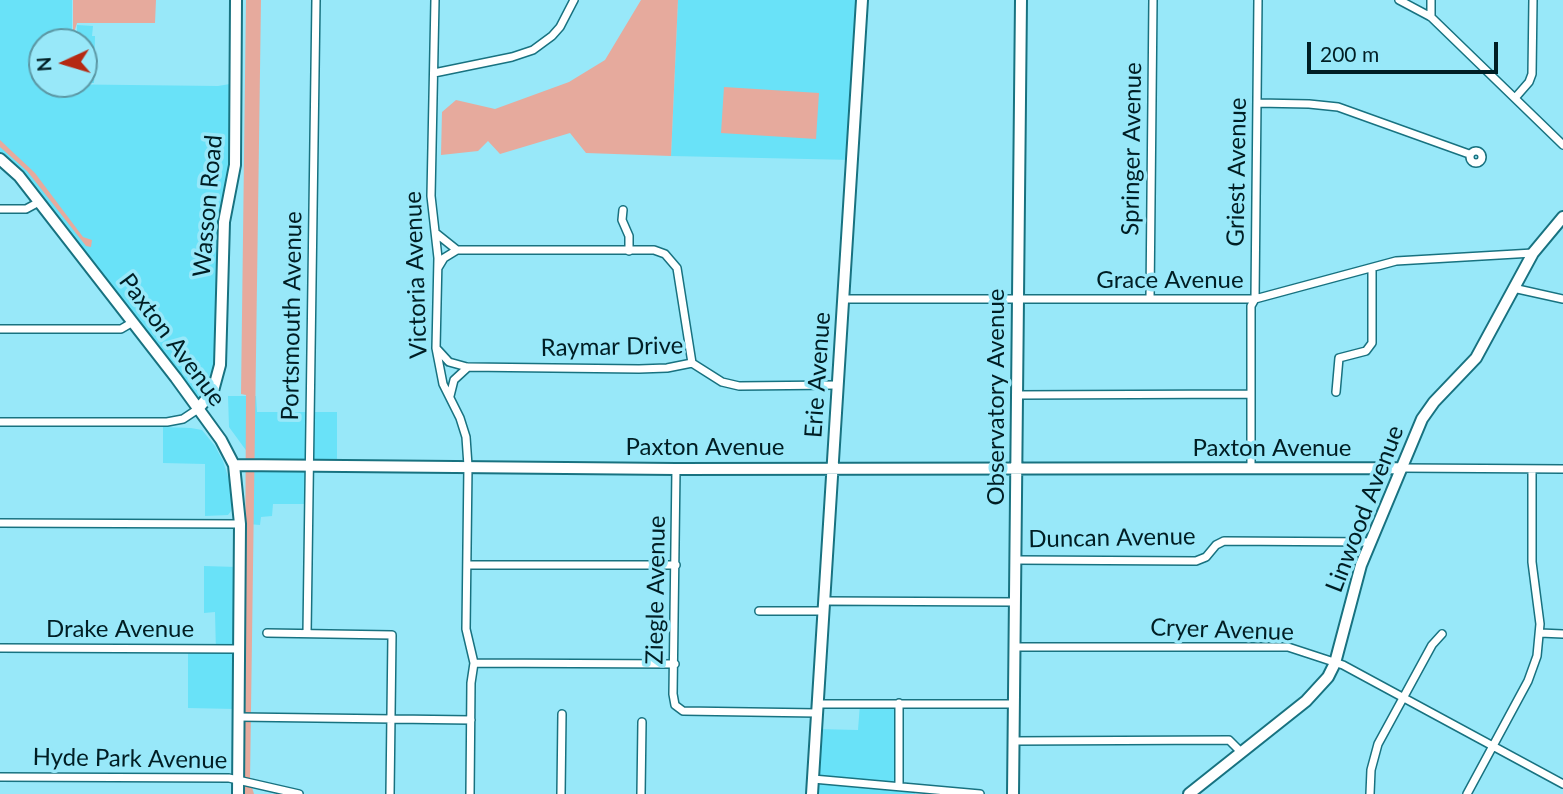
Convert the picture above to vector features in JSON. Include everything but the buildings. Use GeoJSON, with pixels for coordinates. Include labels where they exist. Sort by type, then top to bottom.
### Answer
{"type":"FeatureCollection","features":[{"type":"Feature","properties":{"kind":"street","name":"Wasson Road"},"geometry":{"type":"LineString","coordinates":[[198,410],[213,391],[220,365],[224,222],[235,164],[236,0]]}},
{"type":"Feature","properties":{"kind":"street","name":"Portsmouth Avenue"},"geometry":{"type":"LineString","coordinates":[[307,633],[316,0]]}},
{"type":"Feature","properties":{"kind":"street","name":"Victoria Avenue"},"geometry":{"type":"LineString","coordinates":[[435,0],[431,196],[438,269],[436,348],[443,384],[466,437],[466,629],[474,663],[470,794]]}},
{"type":"Feature","properties":{"kind":"street"},"geometry":{"type":"LineString","coordinates":[[434,73],[533,50],[560,27],[574,0]]}},
{"type":"Feature","properties":{"kind":"street","name":"Erie Avenue"},"geometry":{"type":"LineString","coordinates":[[812,794],[862,0]]}},
{"type":"Feature","properties":{"kind":"street","name":"Observatory Avenue"},"geometry":{"type":"LineString","coordinates":[[1013,794],[1021,0]]}},
{"type":"Feature","properties":{"kind":"street","name":"Springer Avenue"},"geometry":{"type":"LineString","coordinates":[[1150,299],[1153,0]]}},
{"type":"Feature","properties":{"kind":"street","name":"Griest Avenue"},"geometry":{"type":"LineString","coordinates":[[1251,469],[1251,306],[1255,299],[1258,0]]}},
{"type":"Feature","properties":{"kind":"street"},"geometry":{"type":"LineString","coordinates":[[1399,0],[1431,18],[1563,145]]}},
{"type":"Feature","properties":{"kind":"street"},"geometry":{"type":"LineString","coordinates":[[1431,0],[1431,18]]}},
{"type":"Feature","properties":{"kind":"street"},"geometry":{"type":"LineString","coordinates":[[1515,98],[1529,82],[1532,74],[1533,0]]}},
{"type":"Feature","properties":{"kind":"street"},"geometry":{"type":"LineString","coordinates":[[1257,103],[1338,107],[1469,154]]}},
{"type":"Feature","properties":{"kind":"street","name":"Paxton Avenue"},"geometry":{"type":"LineString","coordinates":[[0,159],[19,176],[133,322],[221,440],[234,465],[676,469],[1563,469]]}},
{"type":"Feature","properties":{"kind":"street"},"geometry":{"type":"LineString","coordinates":[[0,209],[26,209],[39,202]]}},
{"type":"Feature","properties":{"kind":"street"},"geometry":{"type":"LineString","coordinates":[[623,210],[622,220],[629,236],[629,251]]}},
{"type":"Feature","properties":{"kind":"street","name":"Linwood Avenue"},"geometry":{"type":"LineString","coordinates":[[1189,794],[1314,694],[1328,677],[1335,663],[1362,565],[1427,412],[1476,358],[1534,253],[1563,217]]}},
{"type":"Feature","properties":{"kind":"street"},"geometry":{"type":"LineString","coordinates":[[435,232],[457,250]]}},
{"type":"Feature","properties":{"kind":"street"},"geometry":{"type":"LineString","coordinates":[[438,269],[444,258],[457,250],[660,252],[674,263],[692,363]]}},
{"type":"Feature","properties":{"kind":"street","name":"Grace Avenue"},"geometry":{"type":"LineString","coordinates":[[844,299],[1255,299],[1396,261],[1534,253]]}},
{"type":"Feature","properties":{"kind":"street"},"geometry":{"type":"LineString","coordinates":[[1336,392],[1339,358],[1366,351],[1373,343],[1372,268]]}},
{"type":"Feature","properties":{"kind":"street"},"geometry":{"type":"LineString","coordinates":[[1513,288],[1563,299]]}},
{"type":"Feature","properties":{"kind":"street"},"geometry":{"type":"LineString","coordinates":[[0,329],[121,329],[133,322]]}},
{"type":"Feature","properties":{"kind":"street","name":"Raymar Drive"},"geometry":{"type":"LineString","coordinates":[[436,348],[449,362],[467,367],[639,369],[667,368],[692,363],[722,382],[738,386],[837,385]]}},
{"type":"Feature","properties":{"kind":"street"},"geometry":{"type":"LineString","coordinates":[[450,396],[454,380],[467,367]]}},
{"type":"Feature","properties":{"kind":"street"},"geometry":{"type":"LineString","coordinates":[[1017,395],[1250,394]]}},
{"type":"Feature","properties":{"kind":"street"},"geometry":{"type":"LineString","coordinates":[[0,422],[167,422],[183,419],[198,410]]}},
{"type":"Feature","properties":{"kind":"street"},"geometry":{"type":"LineString","coordinates":[[234,465],[240,524],[238,794]]}},
{"type":"Feature","properties":{"kind":"street","name":"Ziegle Avenue"},"geometry":{"type":"LineString","coordinates":[[676,469],[673,700],[683,711],[817,709]]}},
{"type":"Feature","properties":{"kind":"street"},"geometry":{"type":"LineString","coordinates":[[1467,794],[1528,681],[1537,656],[1540,616],[1532,562],[1532,469]]}},
{"type":"Feature","properties":{"kind":"street"},"geometry":{"type":"LineString","coordinates":[[0,523],[240,524]]}},
{"type":"Feature","properties":{"kind":"street","name":"Duncan Avenue"},"geometry":{"type":"LineString","coordinates":[[1017,560],[1196,561],[1206,557],[1216,545],[1224,541],[1371,542]]}},
{"type":"Feature","properties":{"kind":"street"},"geometry":{"type":"LineString","coordinates":[[468,565],[676,565]]}},
{"type":"Feature","properties":{"kind":"street"},"geometry":{"type":"LineString","coordinates":[[759,611],[824,606],[1016,602]]}},
{"type":"Feature","properties":{"kind":"street"},"geometry":{"type":"LineString","coordinates":[[267,633],[391,635],[390,794]]}},
{"type":"Feature","properties":{"kind":"street"},"geometry":{"type":"LineString","coordinates":[[1540,633],[1563,634]]}},
{"type":"Feature","properties":{"kind":"street"},"geometry":{"type":"LineString","coordinates":[[1370,794],[1374,755],[1432,645],[1442,634]]}},
{"type":"Feature","properties":{"kind":"street","name":"Cryer Avenue"},"geometry":{"type":"LineString","coordinates":[[1015,647],[1288,647],[1335,663],[1563,784]]}},
{"type":"Feature","properties":{"kind":"street","name":"Drake Avenue"},"geometry":{"type":"LineString","coordinates":[[0,648],[240,649]]}},
{"type":"Feature","properties":{"kind":"street"},"geometry":{"type":"LineString","coordinates":[[474,663],[674,664]]}},
{"type":"Feature","properties":{"kind":"street"},"geometry":{"type":"LineString","coordinates":[[899,704],[899,786]]}},
{"type":"Feature","properties":{"kind":"street"},"geometry":{"type":"LineString","coordinates":[[817,709],[899,704],[1014,704]]}},
{"type":"Feature","properties":{"kind":"street"},"geometry":{"type":"LineString","coordinates":[[561,794],[562,714]]}},
{"type":"Feature","properties":{"kind":"street"},"geometry":{"type":"LineString","coordinates":[[239,717],[471,719]]}},
{"type":"Feature","properties":{"kind":"street"},"geometry":{"type":"LineString","coordinates":[[641,794],[642,722]]}},
{"type":"Feature","properties":{"kind":"street"},"geometry":{"type":"LineString","coordinates":[[1013,741],[1229,740],[1241,752]]}},
{"type":"Feature","properties":{"kind":"street","name":"Hyde Park Avenue"},"geometry":{"type":"LineString","coordinates":[[0,777],[238,780],[297,794]]}},
{"type":"Feature","properties":{"kind":"street"},"geometry":{"type":"LineString","coordinates":[[813,779],[899,786],[915,791],[980,794]]}},
{"type":"Feature","properties":{"kind":"shaded area"},"geometry":{"type":"Polygon","coordinates":[[[0,0],[72,0],[72,28],[28,28],[28,98],[98,98],[98,85],[218,86],[236,83],[235,165],[226,203],[220,365],[198,409],[0,159],[0,0]]]}},
{"type":"Feature","properties":{"kind":"shaded area"},"geometry":{"type":"Polygon","coordinates":[[[73,0],[156,0],[155,23],[77,23],[73,28],[73,0]]]}},
{"type":"Feature","properties":{"kind":"shaded area"},"geometry":{"type":"Polygon","coordinates":[[[246,0],[261,0],[250,781],[254,794],[244,794],[246,395],[241,394],[246,0]]]}},
{"type":"Feature","properties":{"kind":"shaded area"},"geometry":{"type":"Polygon","coordinates":[[[641,0],[678,0],[671,156],[586,153],[570,133],[500,154],[488,141],[478,151],[441,155],[442,112],[456,100],[495,109],[569,82],[605,60],[641,0]]]}},
{"type":"Feature","properties":{"kind":"shaded area"},"geometry":{"type":"Polygon","coordinates":[[[678,0],[862,0],[853,160],[671,156],[678,0]]]}},
{"type":"Feature","properties":{"kind":"shaded area"},"geometry":{"type":"Polygon","coordinates":[[[77,25],[93,26],[93,28],[77,28],[77,25]]]}},
{"type":"Feature","properties":{"kind":"shaded area"},"geometry":{"type":"Polygon","coordinates":[[[724,87],[819,93],[816,139],[721,133],[724,87]]]}},
{"type":"Feature","properties":{"kind":"shaded area"},"geometry":{"type":"Polygon","coordinates":[[[0,140],[35,173],[83,237],[92,240],[91,247],[86,246],[27,171],[0,147],[0,140]]]}},
{"type":"Feature","properties":{"kind":"shaded area"},"geometry":{"type":"Polygon","coordinates":[[[228,396],[256,396],[257,412],[337,412],[337,466],[309,466],[308,504],[273,504],[272,516],[261,517],[260,525],[248,524],[248,453],[229,427],[228,396]]]}},
{"type":"Feature","properties":{"kind":"shaded area"},"geometry":{"type":"Polygon","coordinates":[[[163,427],[202,430],[215,446],[231,486],[231,511],[228,515],[205,516],[205,464],[163,463],[163,427]]]}},
{"type":"Feature","properties":{"kind":"shaded area"},"geometry":{"type":"Polygon","coordinates":[[[204,566],[237,567],[235,709],[188,708],[188,653],[216,653],[215,612],[204,613],[204,566]]]}},
{"type":"Feature","properties":{"kind":"shaded area"},"geometry":{"type":"Polygon","coordinates":[[[899,703],[899,786],[916,788],[915,794],[812,794],[816,729],[858,730],[860,704],[899,703]]]}}]}
